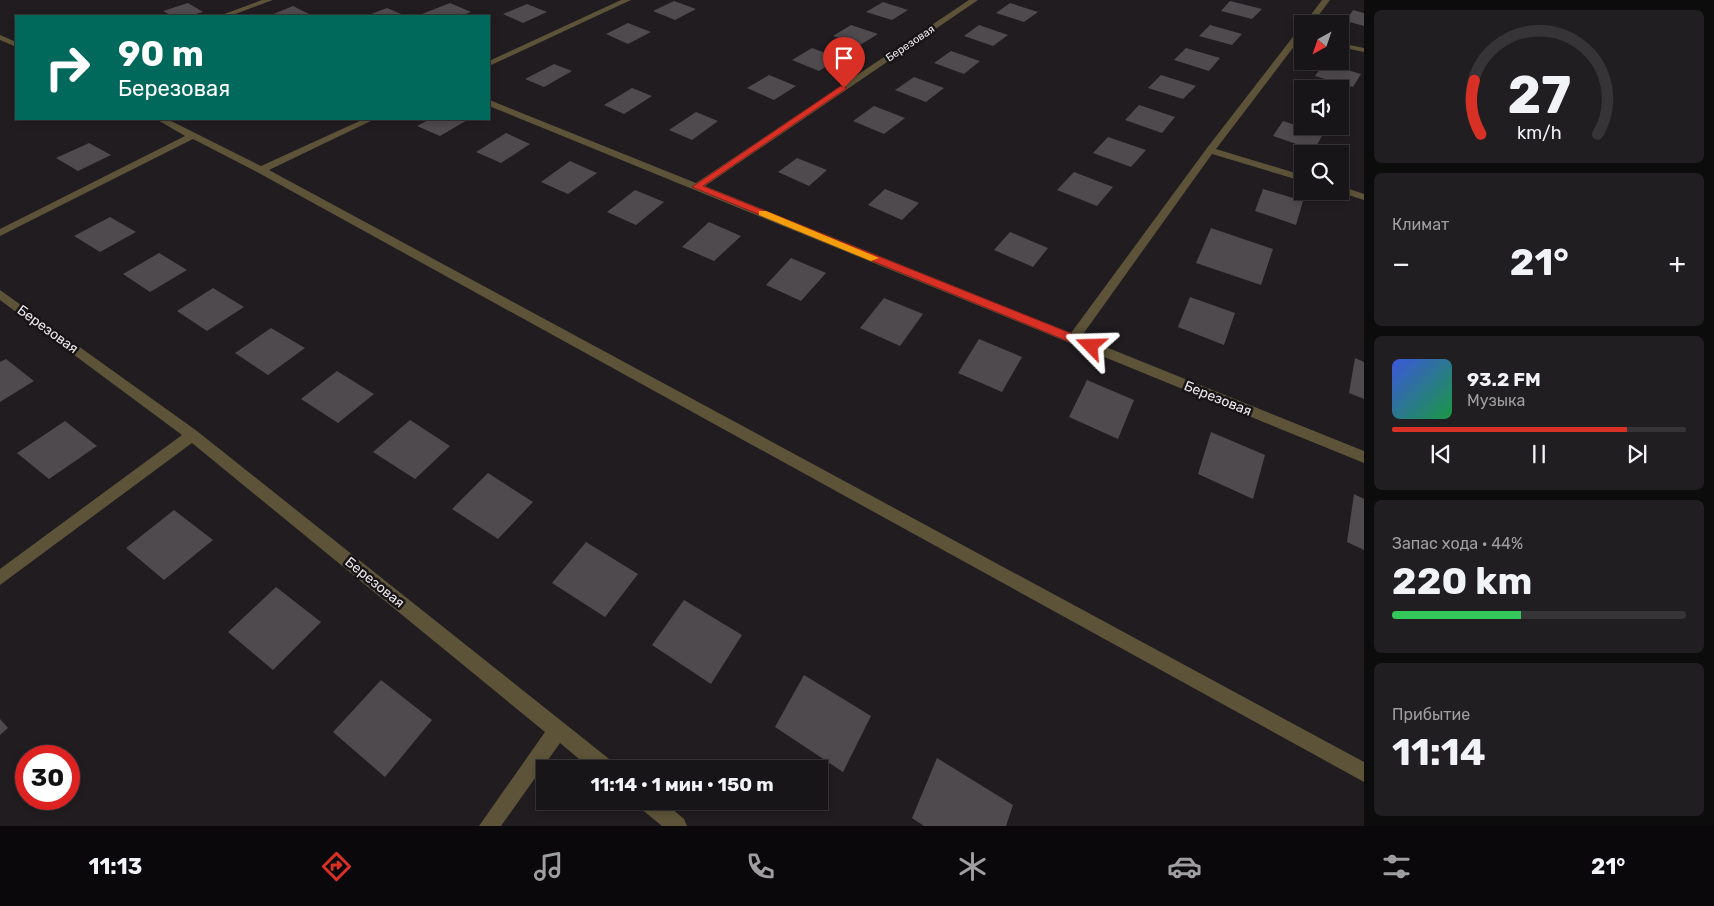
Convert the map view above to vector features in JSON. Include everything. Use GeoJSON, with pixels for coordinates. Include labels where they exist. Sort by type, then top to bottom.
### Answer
{"type":"FeatureCollection","features":[{"type":"Feature","properties":{"kind":"street"},"geometry":{"type":"LineString","coordinates":[[226,15],[269,0]]}},
{"type":"Feature","properties":{"kind":"street"},"geometry":{"type":"LineString","coordinates":[[490,64],[627,0]]}},
{"type":"Feature","properties":{"kind":"street","name":"Березовая"},"geometry":{"type":"LineString","coordinates":[[696,187],[974,0]]}},
{"type":"Feature","properties":{"kind":"street"},"geometry":{"type":"LineString","coordinates":[[1315,15],[1326,0]]}},
{"type":"Feature","properties":{"kind":"street"},"geometry":{"type":"LineString","coordinates":[[0,38],[15,45]]}},
{"type":"Feature","properties":{"kind":"street"},"geometry":{"type":"LineString","coordinates":[[1073,339],[1210,150],[1294,44]]}},
{"type":"Feature","properties":{"kind":"street"},"geometry":{"type":"LineString","coordinates":[[1349,46],[1364,50]]}},
{"type":"Feature","properties":{"kind":"street","name":"Березовая"},"geometry":{"type":"LineString","coordinates":[[490,102],[1364,457]]}},
{"type":"Feature","properties":{"kind":"street"},"geometry":{"type":"LineString","coordinates":[[162,120],[261,170],[1364,772]]}},
{"type":"Feature","properties":{"kind":"street"},"geometry":{"type":"LineString","coordinates":[[261,170],[369,120]]}},
{"type":"Feature","properties":{"kind":"street"},"geometry":{"type":"LineString","coordinates":[[0,233],[192,136]]}},
{"type":"Feature","properties":{"kind":"street"},"geometry":{"type":"LineString","coordinates":[[1210,150],[1294,176]]}},
{"type":"Feature","properties":{"kind":"street"},"geometry":{"type":"LineString","coordinates":[[1349,192],[1364,197]]}},
{"type":"Feature","properties":{"kind":"street","name":"Березовая"},"geometry":{"type":"LineString","coordinates":[[0,294],[192,435],[595,760]]}},
{"type":"Feature","properties":{"kind":"street"},"geometry":{"type":"LineString","coordinates":[[0,578],[192,435]]}},
{"type":"Feature","properties":{"kind":"street"},"geometry":{"type":"LineString","coordinates":[[489,826],[558,730]]}},
{"type":"Feature","properties":{"kind":"street"},"geometry":{"type":"LineString","coordinates":[[657,810],[677,826]]}},
{"type":"Feature","properties":{"kind":"building"},"geometry":{"type":"Polygon","coordinates":[[[674,1],[696,9],[675,20],[653,11],[674,1]]]}},
{"type":"Feature","properties":{"kind":"building"},"geometry":{"type":"Polygon","coordinates":[[[1230,1],[1262,9],[1252,19],[1221,11],[1230,1]]]}},
{"type":"Feature","properties":{"kind":"building"},"geometry":{"type":"Polygon","coordinates":[[[883,2],[908,10],[892,20],[866,12],[883,2]]]}},
{"type":"Feature","properties":{"kind":"building"},"geometry":{"type":"Polygon","coordinates":[[[188,3],[203,12],[192,15],[170,15],[163,11],[188,3]]]}},
{"type":"Feature","properties":{"kind":"building"},"geometry":{"type":"Polygon","coordinates":[[[450,3],[471,12],[463,15],[420,15],[450,3]]]}},
{"type":"Feature","properties":{"kind":"building"},"geometry":{"type":"Polygon","coordinates":[[[1010,3],[1038,12],[1024,22],[996,13],[1010,3]]]}},
{"type":"Feature","properties":{"kind":"building"},"geometry":{"type":"Polygon","coordinates":[[[527,4],[547,12],[523,23],[503,14],[527,4]]]}},
{"type":"Feature","properties":{"kind":"building"},"geometry":{"type":"Polygon","coordinates":[[[293,6],[311,15],[271,15],[293,6]]]}},
{"type":"Feature","properties":{"kind":"building"},"geometry":{"type":"Polygon","coordinates":[[[387,8],[404,15],[369,15],[387,8]]]}},
{"type":"Feature","properties":{"kind":"building"},"geometry":{"type":"Polygon","coordinates":[[[1353,10],[1364,13],[1364,26],[1349,22],[1349,16],[1353,10]]]}},
{"type":"Feature","properties":{"kind":"building"},"geometry":{"type":"Polygon","coordinates":[[[628,23],[651,32],[628,44],[606,34],[628,23]]]}},
{"type":"Feature","properties":{"kind":"building"},"geometry":{"type":"Polygon","coordinates":[[[851,25],[878,34],[860,45],[833,36],[851,25]]]}},
{"type":"Feature","properties":{"kind":"building"},"geometry":{"type":"Polygon","coordinates":[[[979,25],[1008,35],[993,46],[964,36],[979,25]]]}},
{"type":"Feature","properties":{"kind":"building"},"geometry":{"type":"Polygon","coordinates":[[[1210,25],[1242,34],[1232,45],[1199,36],[1210,25]]]}},
{"type":"Feature","properties":{"kind":"building"},"geometry":{"type":"Polygon","coordinates":[[[812,48],[839,58],[819,71],[792,60],[812,48]]]}},
{"type":"Feature","properties":{"kind":"building"},"geometry":{"type":"Polygon","coordinates":[[[1186,48],[1220,58],[1209,71],[1174,60],[1186,48]]]}},
{"type":"Feature","properties":{"kind":"building"},"geometry":{"type":"Polygon","coordinates":[[[951,51],[980,61],[964,74],[934,63],[951,51]]]}},
{"type":"Feature","properties":{"kind":"building"},"geometry":{"type":"Polygon","coordinates":[[[554,64],[572,71],[544,87],[525,79],[554,64]]]}},
{"type":"Feature","properties":{"kind":"building"},"geometry":{"type":"Polygon","coordinates":[[[1319,70],[1348,70],[1361,74],[1353,87],[1349,86],[1349,80],[1329,80],[1315,76],[1319,70]]]}},
{"type":"Feature","properties":{"kind":"building"},"geometry":{"type":"Polygon","coordinates":[[[769,75],[796,86],[774,100],[747,88],[769,75]]]}},
{"type":"Feature","properties":{"kind":"building"},"geometry":{"type":"Polygon","coordinates":[[[1161,75],[1196,86],[1183,99],[1148,88],[1161,75]]]}},
{"type":"Feature","properties":{"kind":"building"},"geometry":{"type":"Polygon","coordinates":[[[914,77],[944,88],[926,102],[895,90],[914,77]]]}},
{"type":"Feature","properties":{"kind":"building"},"geometry":{"type":"Polygon","coordinates":[[[632,88],[652,96],[624,114],[604,105],[632,88]]]}},
{"type":"Feature","properties":{"kind":"building"},"geometry":{"type":"Polygon","coordinates":[[[1139,105],[1175,117],[1162,133],[1125,120],[1139,105]]]}},
{"type":"Feature","properties":{"kind":"building"},"geometry":{"type":"Polygon","coordinates":[[[874,106],[905,118],[884,134],[853,121],[874,106]]]}},
{"type":"Feature","properties":{"kind":"building"},"geometry":{"type":"Polygon","coordinates":[[[696,112],[718,121],[692,140],[669,130],[696,112]]]}},
{"type":"Feature","properties":{"kind":"building"},"geometry":{"type":"Polygon","coordinates":[[[428,120],[467,120],[440,136],[417,126],[428,120]]]}},
{"type":"Feature","properties":{"kind":"building"},"geometry":{"type":"Polygon","coordinates":[[[1283,121],[1294,125],[1294,135],[1322,135],[1317,145],[1299,145],[1273,136],[1283,121]]]}},
{"type":"Feature","properties":{"kind":"building"},"geometry":{"type":"Polygon","coordinates":[[[506,133],[530,144],[501,163],[476,152],[506,133]]]}},
{"type":"Feature","properties":{"kind":"building"},"geometry":{"type":"Polygon","coordinates":[[[1108,137],[1146,150],[1131,167],[1093,153],[1108,137]]]}},
{"type":"Feature","properties":{"kind":"building"},"geometry":{"type":"Polygon","coordinates":[[[89,143],[111,155],[78,171],[56,158],[89,143]]]}},
{"type":"Feature","properties":{"kind":"building"},"geometry":{"type":"Polygon","coordinates":[[[797,158],[827,170],[809,186],[778,172],[797,158]]]}},
{"type":"Feature","properties":{"kind":"building"},"geometry":{"type":"Polygon","coordinates":[[[570,161],[597,173],[568,194],[541,182],[570,161]]]}},
{"type":"Feature","properties":{"kind":"building"},"geometry":{"type":"Polygon","coordinates":[[[1074,172],[1113,187],[1097,206],[1057,190],[1074,172]]]}},
{"type":"Feature","properties":{"kind":"building"},"geometry":{"type":"Polygon","coordinates":[[[885,189],[919,203],[902,220],[868,205],[885,189]]]}},
{"type":"Feature","properties":{"kind":"building"},"geometry":{"type":"Polygon","coordinates":[[[1263,189],[1294,198],[1294,200],[1303,201],[1296,225],[1255,211],[1263,189]]]}},
{"type":"Feature","properties":{"kind":"building"},"geometry":{"type":"Polygon","coordinates":[[[635,190],[664,202],[636,225],[607,212],[635,190]]]}},
{"type":"Feature","properties":{"kind":"building"},"geometry":{"type":"Polygon","coordinates":[[[110,217],[136,232],[100,252],[74,236],[110,217]]]}},
{"type":"Feature","properties":{"kind":"building"},"geometry":{"type":"Polygon","coordinates":[[[709,222],[741,236],[714,261],[682,247],[709,222]]]}},
{"type":"Feature","properties":{"kind":"building"},"geometry":{"type":"Polygon","coordinates":[[[1211,228],[1273,249],[1261,285],[1196,263],[1211,228]]]}},
{"type":"Feature","properties":{"kind":"building"},"geometry":{"type":"Polygon","coordinates":[[[1010,232],[1048,248],[1033,267],[994,250],[1010,232]]]}},
{"type":"Feature","properties":{"kind":"building"},"geometry":{"type":"Polygon","coordinates":[[[159,253],[187,270],[150,292],[123,274],[159,253]]]}},
{"type":"Feature","properties":{"kind":"building"},"geometry":{"type":"Polygon","coordinates":[[[791,258],[826,273],[801,301],[766,285],[791,258]]]}},
{"type":"Feature","properties":{"kind":"building"},"geometry":{"type":"Polygon","coordinates":[[[213,288],[244,307],[207,331],[177,311],[213,288]]]}},
{"type":"Feature","properties":{"kind":"building"},"geometry":{"type":"Polygon","coordinates":[[[1190,297],[1235,313],[1224,345],[1178,327],[1190,297]]]}},
{"type":"Feature","properties":{"kind":"building"},"geometry":{"type":"Polygon","coordinates":[[[884,298],[923,314],[900,346],[860,328],[884,298]]]}},
{"type":"Feature","properties":{"kind":"building"},"geometry":{"type":"Polygon","coordinates":[[[271,328],[305,348],[268,375],[235,353],[271,328]]]}},
{"type":"Feature","properties":{"kind":"building"},"geometry":{"type":"Polygon","coordinates":[[[979,339],[1022,357],[1002,392],[958,373],[979,339]]]}},
{"type":"Feature","properties":{"kind":"building"},"geometry":{"type":"Polygon","coordinates":[[[1355,358],[1364,362],[1364,399],[1349,393],[1355,358]]]}},
{"type":"Feature","properties":{"kind":"building"},"geometry":{"type":"Polygon","coordinates":[[[6,359],[34,381],[0,402],[0,362],[6,359]]]}},
{"type":"Feature","properties":{"kind":"building"},"geometry":{"type":"Polygon","coordinates":[[[337,371],[374,394],[338,423],[301,399],[337,371]]]}},
{"type":"Feature","properties":{"kind":"building"},"geometry":{"type":"Polygon","coordinates":[[[1087,380],[1134,400],[1118,439],[1069,417],[1087,380]]]}},
{"type":"Feature","properties":{"kind":"building"},"geometry":{"type":"Polygon","coordinates":[[[410,420],[450,446],[415,479],[373,452],[410,420]]]}},
{"type":"Feature","properties":{"kind":"building"},"geometry":{"type":"Polygon","coordinates":[[[65,421],[97,446],[49,479],[17,453],[65,421]]]}},
{"type":"Feature","properties":{"kind":"building"},"geometry":{"type":"Polygon","coordinates":[[[1211,432],[1265,455],[1253,499],[1198,474],[1211,432]]]}},
{"type":"Feature","properties":{"kind":"building"},"geometry":{"type":"Polygon","coordinates":[[[488,473],[533,502],[498,539],[452,509],[488,473]]]}},
{"type":"Feature","properties":{"kind":"building"},"geometry":{"type":"Polygon","coordinates":[[[1354,494],[1364,499],[1364,550],[1347,542],[1354,494]]]}},
{"type":"Feature","properties":{"kind":"building"},"geometry":{"type":"Polygon","coordinates":[[[174,510],[213,540],[164,580],[126,548],[174,510]]]}},
{"type":"Feature","properties":{"kind":"building"},"geometry":{"type":"Polygon","coordinates":[[[586,542],[638,574],[605,617],[552,583],[586,542]]]}},
{"type":"Feature","properties":{"kind":"building"},"geometry":{"type":"Polygon","coordinates":[[[276,587],[321,622],[273,670],[228,632],[276,587]]]}},
{"type":"Feature","properties":{"kind":"building"},"geometry":{"type":"Polygon","coordinates":[[[684,600],[742,635],[711,684],[652,645],[684,600]]]}},
{"type":"Feature","properties":{"kind":"building"},"geometry":{"type":"Polygon","coordinates":[[[804,675],[871,716],[843,772],[828,762],[828,760],[825,760],[775,727],[804,675]]]}},
{"type":"Feature","properties":{"kind":"building"},"geometry":{"type":"Polygon","coordinates":[[[381,680],[432,720],[385,777],[333,732],[381,680]]]}},
{"type":"Feature","properties":{"kind":"building"},"geometry":{"type":"Polygon","coordinates":[[[0,719],[8,728],[0,735],[0,719]]]}},
{"type":"Feature","properties":{"kind":"building"},"geometry":{"type":"Polygon","coordinates":[[[937,758],[1013,805],[1006,826],[924,826],[912,818],[937,758]]]}},
{"type":"Feature","properties":{"kind":"slow traffic"},"geometry":{"type":"LineString","coordinates":[[763,213],[874,258]]}},
{"type":"Feature","properties":{"kind":"route"},"geometry":{"type":"LineString","coordinates":[[844,88],[696,187],[1091,346]]}}]}
